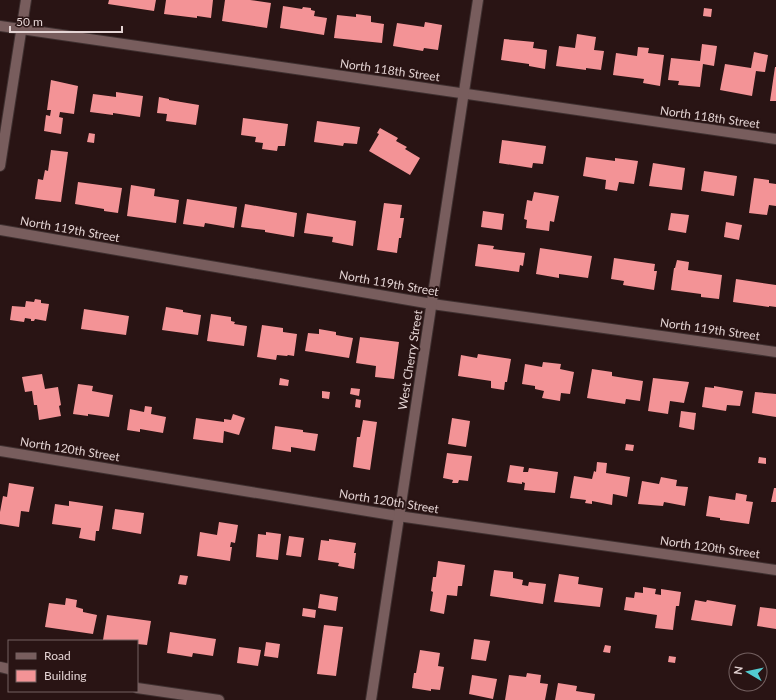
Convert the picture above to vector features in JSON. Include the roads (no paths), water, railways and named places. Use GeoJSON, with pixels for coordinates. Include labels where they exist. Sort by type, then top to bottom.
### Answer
{"type":"FeatureCollection","features":[{"type":"Feature","properties":{"kind":"street"},"geometry":{"type":"LineString","coordinates":[[0,166],[26,0]]}},
{"type":"Feature","properties":{"kind":"street","name":"West Cherry Street"},"geometry":{"type":"LineString","coordinates":[[371,700],[478,0]]}},
{"type":"Feature","properties":{"kind":"street","name":"North 118th Street"},"geometry":{"type":"LineString","coordinates":[[0,26],[776,140]]}},
{"type":"Feature","properties":{"kind":"street","name":"North 119th Street"},"geometry":{"type":"LineString","coordinates":[[0,230],[432,304],[776,352]]}},
{"type":"Feature","properties":{"kind":"street","name":"North 120th Street"},"geometry":{"type":"LineString","coordinates":[[0,451],[398,516],[776,570]]}},
{"type":"Feature","properties":{"kind":"street"},"geometry":{"type":"LineString","coordinates":[[138,688],[219,700]]}}]}
